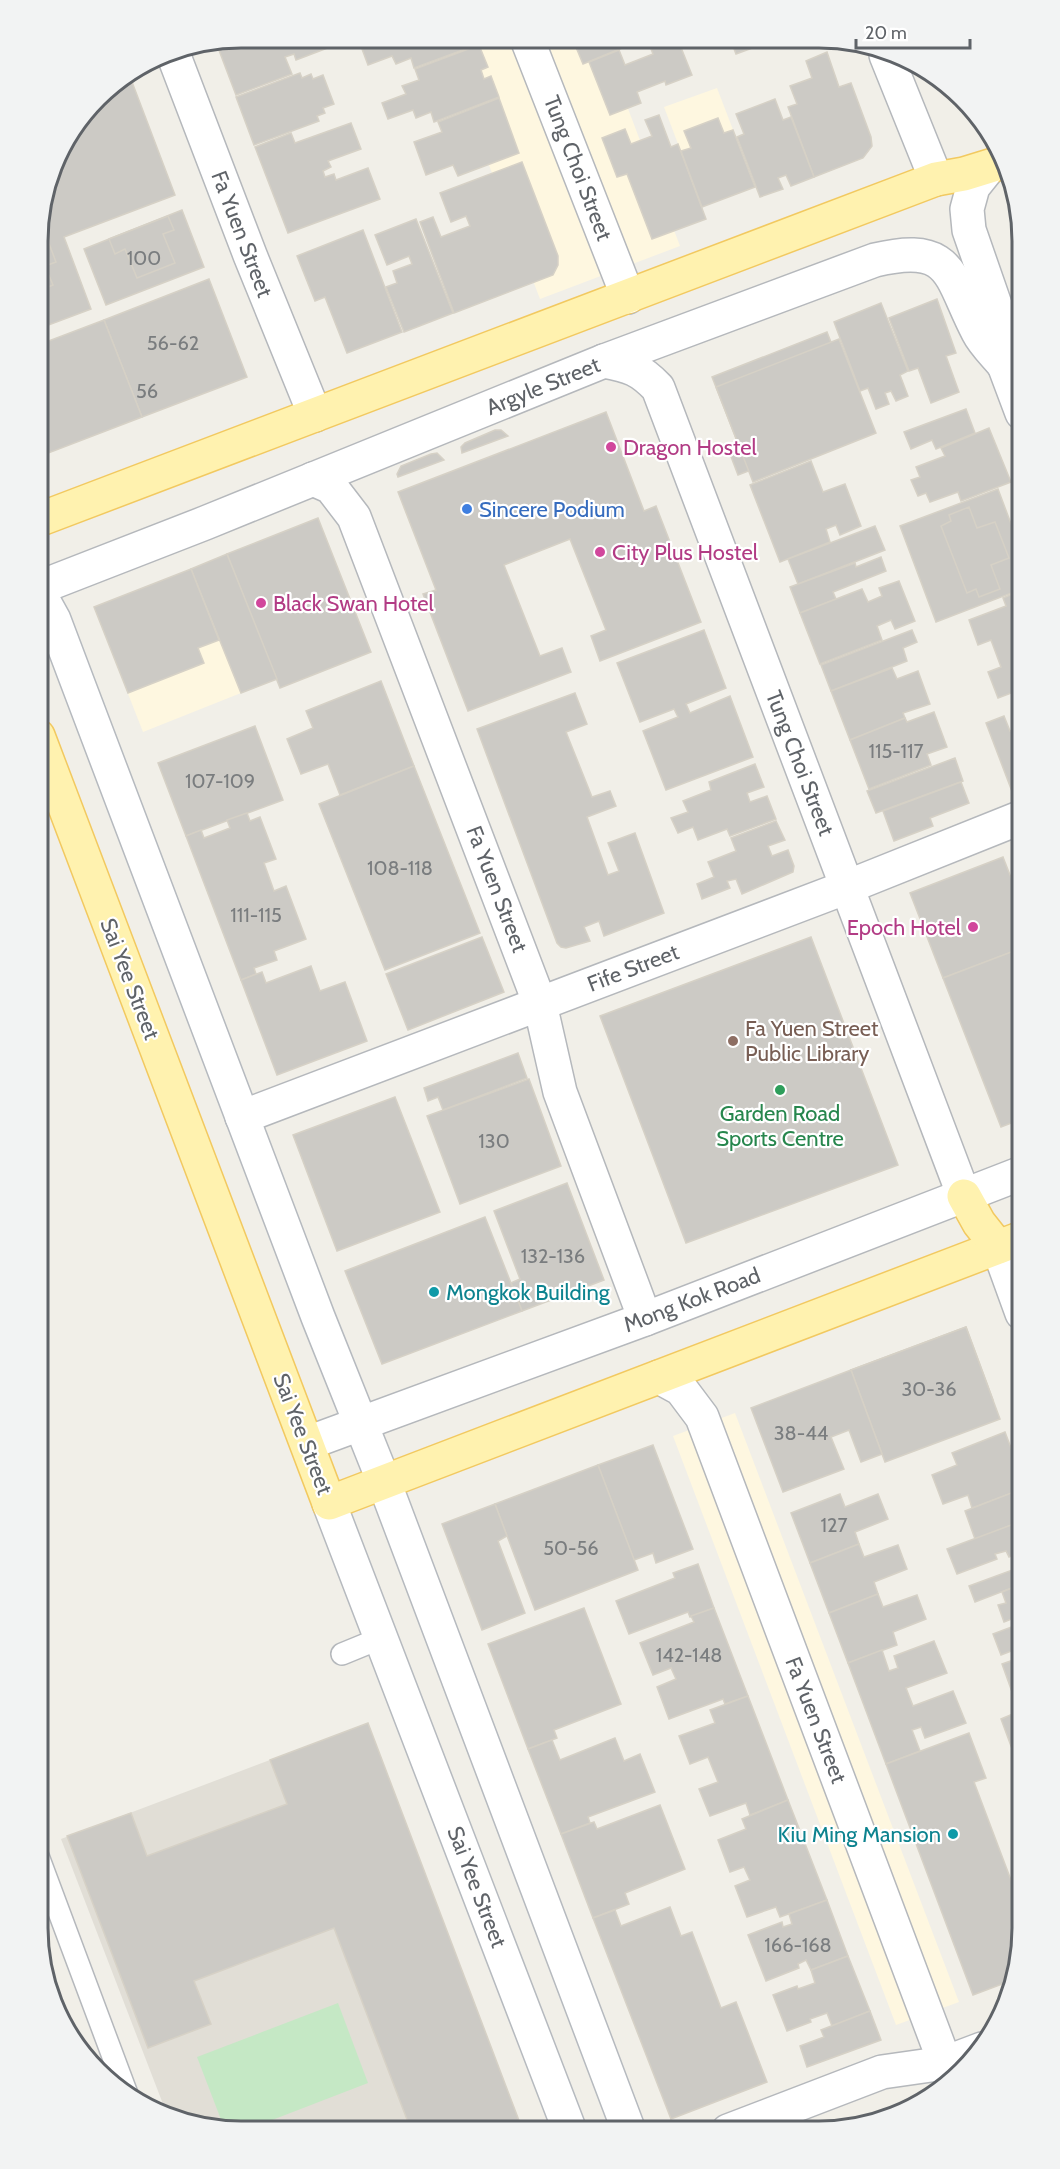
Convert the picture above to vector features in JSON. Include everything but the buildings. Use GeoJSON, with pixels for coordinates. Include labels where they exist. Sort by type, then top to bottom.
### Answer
{"type":"FeatureCollection","features":[{"type":"Feature","properties":{"kind":"main road"},"geometry":{"type":"LineString","coordinates":[[48,516],[936,180],[996,164]]}},
{"type":"Feature","properties":{"kind":"main road","name":"Sai Yee Street"},"geometry":{"type":"LineString","coordinates":[[48,762],[329,1503]]}},
{"type":"Feature","properties":{"kind":"main road"},"geometry":{"type":"LineString","coordinates":[[964,1196],[979,1222],[1010,1243]]}},
{"type":"Feature","properties":{"kind":"main road"},"geometry":{"type":"LineString","coordinates":[[329,1503],[1010,1243]]}},
{"type":"Feature","properties":{"kind":"street","name":"Tung Choi Street"},"geometry":{"type":"LineString","coordinates":[[531,48],[628,297]]}},
{"type":"Feature","properties":{"kind":"street","name":"Fa Yuen Street"},"geometry":{"type":"LineString","coordinates":[[175,60],[250,255],[315,415]]}},
{"type":"Feature","properties":{"kind":"street"},"geometry":{"type":"LineString","coordinates":[[889,61],[936,180]]}},
{"type":"Feature","properties":{"kind":"street"},"geometry":{"type":"LineString","coordinates":[[996,164],[973,187],[968,209],[969,230],[1002,325],[1004,365],[1012,386]]}},
{"type":"Feature","properties":{"kind":"street","name":"Argyle Street"},"geometry":{"type":"LineString","coordinates":[[48,586],[604,361],[875,260],[906,254],[936,260],[955,280],[979,334],[1004,365]]}},
{"type":"Feature","properties":{"kind":"street","name":"Tung Choi Street"},"geometry":{"type":"LineString","coordinates":[[604,361],[630,366],[645,375],[658,388],[964,1196]]}},
{"type":"Feature","properties":{"kind":"street","name":"Fa Yuen Street"},"geometry":{"type":"LineString","coordinates":[[313,479],[331,487],[354,517],[540,1004],[560,1092],[645,1318]]}},
{"type":"Feature","properties":{"kind":"street"},"geometry":{"type":"LineString","coordinates":[[48,609],[362,1424],[625,2121]]}},
{"type":"Feature","properties":{"kind":"street","name":"Fife Street"},"geometry":{"type":"LineString","coordinates":[[242,1117],[847,887],[1012,821]]}},
{"type":"Feature","properties":{"kind":"street","name":"Mong Kok Road"},"geometry":{"type":"LineString","coordinates":[[308,1443],[645,1318],[1012,1177]]}},
{"type":"Feature","properties":{"kind":"street","name":"Fa Yuen Street"},"geometry":{"type":"LineString","coordinates":[[659,1377],[681,1389],[702,1416],[948,2071]]}},
{"type":"Feature","properties":{"kind":"street","name":"Sai Yee Street"},"geometry":{"type":"LineString","coordinates":[[329,1503],[566,2121]]}},
{"type":"Feature","properties":{"kind":"street"},"geometry":{"type":"LineString","coordinates":[[754,2121],[882,2072],[948,2071]]}},
{"type":"Feature","properties":{"kind":"lane"},"geometry":{"type":"LineString","coordinates":[[342,1654],[381,1638]]}},
{"type":"Feature","properties":{"kind":"lane"},"geometry":{"type":"LineString","coordinates":[[48,1884],[117,2075]]}},
{"type":"Feature","properties":{"kind":"shaded area"},"geometry":{"type":"Polygon","coordinates":[[[444,48],[605,48],[680,246],[540,299],[444,48]]]}},
{"type":"Feature","properties":{"kind":"shaded area"},"geometry":{"type":"Polygon","coordinates":[[[717,88],[755,187],[702,207],[664,107],[717,88]]]}},
{"type":"Feature","properties":{"kind":"shaded area"},"geometry":{"type":"Polygon","coordinates":[[[191,569],[241,693],[143,732],[94,607],[191,569]]]}},
{"type":"Feature","properties":{"kind":"shaded area"},"geometry":{"type":"Polygon","coordinates":[[[735,1413],[959,2002],[896,2025],[673,1436],[735,1413]]]}},
{"type":"Feature","properties":{"kind":"shaded area"},"geometry":{"type":"Polygon","coordinates":[[[368,1723],[519,2121],[241,2121],[191,2114],[163,2104],[61,1839],[368,1723]]]}},
{"type":"Feature","properties":{"kind":"green space"},"geometry":{"type":"Polygon","coordinates":[[[338,2003],[368,2083],[269,2121],[221,2119],[197,2057],[338,2003]]]}},
{"type":"Feature","properties":{"kind":"place","name":"Dragon Hostel"},"geometry":{"type":"Point","coordinates":[611,447]}},
{"type":"Feature","properties":{"kind":"place","name":"Sincere Podium"},"geometry":{"type":"Point","coordinates":[467,509]}},
{"type":"Feature","properties":{"kind":"place","name":"City Plus Hostel"},"geometry":{"type":"Point","coordinates":[600,552]}},
{"type":"Feature","properties":{"kind":"place","name":"Black Swan Hotel"},"geometry":{"type":"Point","coordinates":[261,603]}},
{"type":"Feature","properties":{"kind":"place","name":"Epoch Hotel"},"geometry":{"type":"Point","coordinates":[973,927]}},
{"type":"Feature","properties":{"kind":"place","name":"Fa Yuen Street Public Library"},"geometry":{"type":"Point","coordinates":[733,1041]}},
{"type":"Feature","properties":{"kind":"place","name":"Garden Road Sports Centre"},"geometry":{"type":"Point","coordinates":[780,1090]}},
{"type":"Feature","properties":{"kind":"place","name":"Mongkok Building"},"geometry":{"type":"Point","coordinates":[434,1292]}},
{"type":"Feature","properties":{"kind":"place","name":"Kiu Ming Mansion"},"geometry":{"type":"Point","coordinates":[953,1834]}}]}
